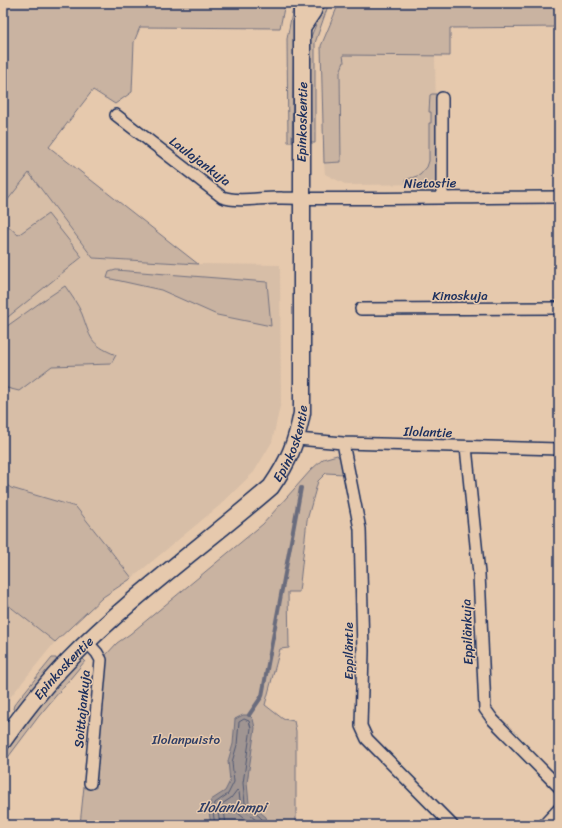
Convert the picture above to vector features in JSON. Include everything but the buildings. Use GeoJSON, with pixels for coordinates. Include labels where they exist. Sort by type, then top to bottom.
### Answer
{"type":"FeatureCollection","features":[{"type":"Feature","properties":{"kind":"street","name":"Epinkoskentie"},"geometry":{"type":"LineString","coordinates":[[3,741],[46,685],[87,642],[116,615],[271,487],[285,467],[297,439],[302,413],[304,26],[302,9],[304,3]]}},
{"type":"Feature","properties":{"kind":"street","name":"Epinkoskentie"},"geometry":{"type":"LineString","coordinates":[[304,26],[316,3]]}},
{"type":"Feature","properties":{"kind":"street"},"geometry":{"type":"LineString","coordinates":[[442,98],[442,197]]}},
{"type":"Feature","properties":{"kind":"street","name":"Laulajankuja"},"geometry":{"type":"LineString","coordinates":[[116,115],[222,196],[231,199],[302,199]]}},
{"type":"Feature","properties":{"kind":"street","name":"Nietostie"},"geometry":{"type":"LineString","coordinates":[[302,199],[559,196]]}},
{"type":"Feature","properties":{"kind":"street","name":"Kinoskuja"},"geometry":{"type":"LineString","coordinates":[[361,310],[559,308]]}},
{"type":"Feature","properties":{"kind":"street","name":"Ilolantie"},"geometry":{"type":"LineString","coordinates":[[297,439],[343,443],[559,449]]}},
{"type":"Feature","properties":{"kind":"street","name":"Eppiläntie"},"geometry":{"type":"LineString","coordinates":[[343,443],[360,529],[363,650],[361,726],[367,739],[452,825]]}},
{"type":"Feature","properties":{"kind":"street","name":"Eppilänkuja"},"geometry":{"type":"LineString","coordinates":[[466,447],[479,574],[485,709],[493,720],[559,787]]}},
{"type":"Feature","properties":{"kind":"street","name":"Soittajankuja"},"geometry":{"type":"LineString","coordinates":[[87,642],[101,660],[90,783]]}},
{"type":"Feature","properties":{"kind":"street"},"geometry":{"type":"LineString","coordinates":[[544,825],[559,809]]}},
{"type":"Feature","properties":{"kind":"shaded area"},"geometry":{"type":"Polygon","coordinates":[[[343,26],[450,56],[435,56],[436,184],[347,185],[325,174],[324,163],[341,162],[340,72],[344,62],[343,26]]]}},
{"type":"Feature","properties":{"kind":"shaded area"},"geometry":{"type":"Polygon","coordinates":[[[29,172],[93,258],[198,264],[280,265],[281,402],[272,442],[254,472],[219,506],[132,578],[76,507],[11,488],[3,482],[3,206],[29,172]]]}},
{"type":"Feature","properties":{"kind":"shaded area"},"geometry":{"type":"Polygon","coordinates":[[[3,601],[55,642],[3,706],[3,601]]]}},
{"type":"Feature","properties":{"kind":"green space"},"geometry":{"type":"Polygon","coordinates":[[[3,3],[285,3],[280,28],[140,27],[134,42],[132,92],[115,104],[93,90],[49,147],[198,264],[93,258],[29,173],[3,206],[3,3]]]}},
{"type":"Feature","properties":{"kind":"green space"},"geometry":{"type":"Polygon","coordinates":[[[294,3],[300,3],[294,33],[292,142],[288,142],[287,39],[294,3]]]}},
{"type":"Feature","properties":{"kind":"green space"},"geometry":{"type":"Polygon","coordinates":[[[325,3],[329,3],[315,43],[315,143],[311,143],[310,39],[325,3]]]}},
{"type":"Feature","properties":{"kind":"green space"},"geometry":{"type":"Polygon","coordinates":[[[339,3],[559,3],[559,27],[450,28],[450,56],[343,55],[344,62],[340,72],[341,162],[324,163],[321,46],[339,3]]]}},
{"type":"Feature","properties":{"kind":"green space"},"geometry":{"type":"Polygon","coordinates":[[[436,94],[436,184],[409,185],[405,180],[420,175],[427,167],[429,161],[429,123],[431,123],[431,112],[429,112],[430,95],[436,94]]]}},
{"type":"Feature","properties":{"kind":"green space"},"geometry":{"type":"Polygon","coordinates":[[[48,214],[82,257],[3,321],[3,221],[18,235],[48,214]]]}},
{"type":"Feature","properties":{"kind":"green space"},"geometry":{"type":"Polygon","coordinates":[[[116,270],[267,282],[271,326],[217,315],[161,290],[107,278],[109,272],[116,270]]]}},
{"type":"Feature","properties":{"kind":"green space"},"geometry":{"type":"Polygon","coordinates":[[[65,286],[80,310],[92,339],[96,344],[116,355],[111,364],[52,366],[19,391],[3,387],[3,329],[65,286]]]}},
{"type":"Feature","properties":{"kind":"green space","name":"Ilolanpuisto"},"geometry":{"type":"Polygon","coordinates":[[[337,455],[343,462],[344,474],[326,473],[318,481],[307,520],[299,592],[288,592],[289,648],[280,649],[265,705],[283,719],[294,721],[296,731],[296,825],[80,825],[84,786],[96,788],[106,655],[117,643],[130,634],[263,524],[311,470],[323,459],[337,455]]]}},
{"type":"Feature","properties":{"kind":"green space"},"geometry":{"type":"Polygon","coordinates":[[[3,482],[11,488],[76,507],[132,578],[103,597],[55,642],[3,601],[3,482]]]}},
{"type":"Feature","properties":{"kind":"green space"},"geometry":{"type":"Polygon","coordinates":[[[81,657],[85,661],[39,716],[3,764],[3,756],[55,686],[81,657]]]}},
{"type":"Feature","properties":{"kind":"green space"},"geometry":{"type":"Polygon","coordinates":[[[52,658],[56,658],[57,662],[17,711],[13,709],[14,705],[52,658]]]}},
{"type":"Feature","properties":{"kind":"water","name":"Ilolanlampi"},"geometry":{"type":"Polygon","coordinates":[[[243,715],[249,715],[253,719],[255,728],[247,783],[249,803],[266,817],[268,825],[211,825],[209,812],[211,800],[225,791],[230,781],[228,761],[233,744],[235,719],[243,715]]]}},
{"type":"Feature","properties":{"kind":"waterway"},"geometry":{"type":"LineString","coordinates":[[249,715],[262,696],[301,488]]}}]}
